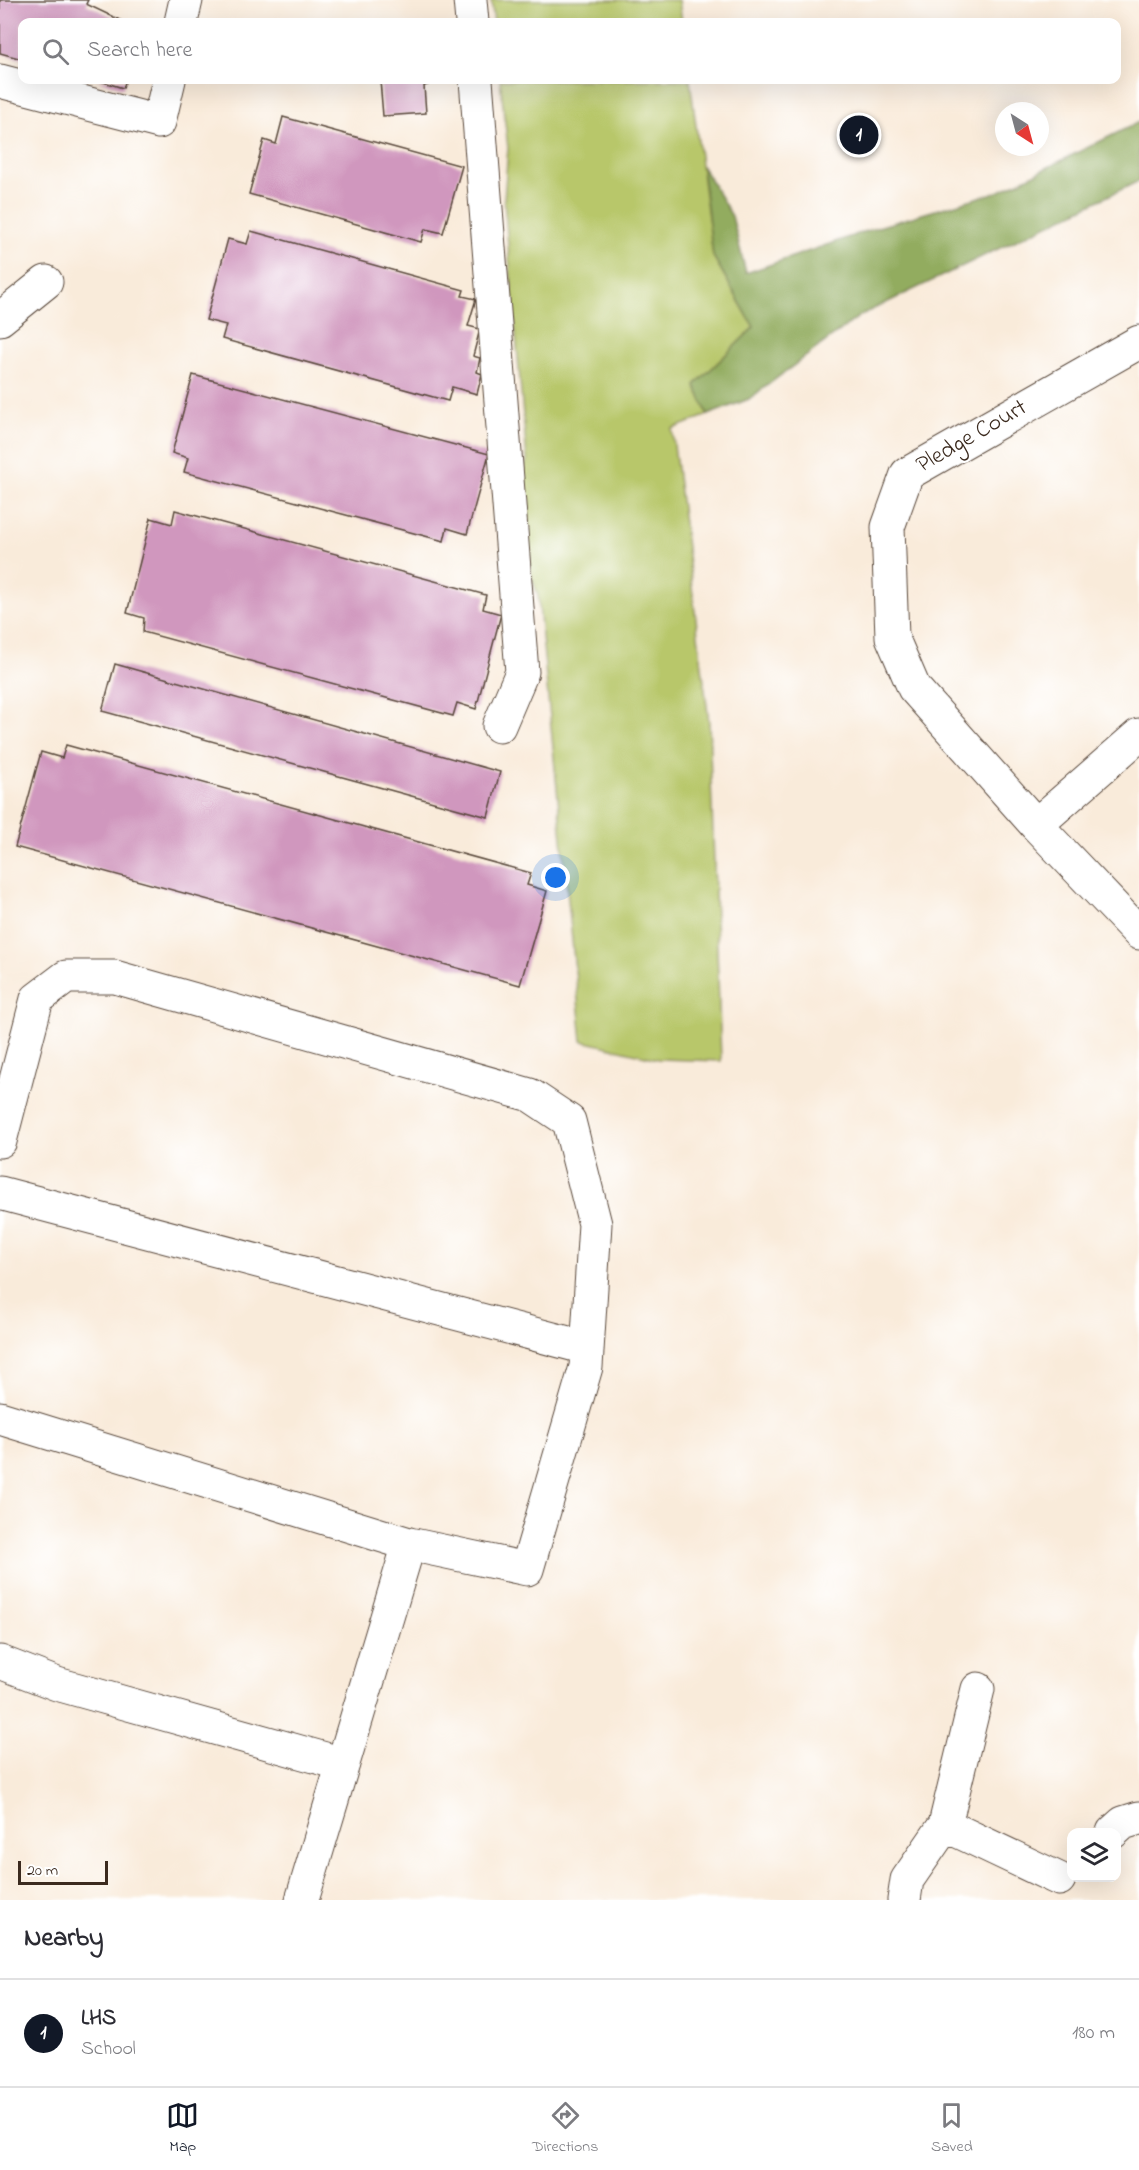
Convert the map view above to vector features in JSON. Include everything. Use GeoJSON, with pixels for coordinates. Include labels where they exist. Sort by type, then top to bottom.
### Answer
{"type":"FeatureCollection","features":[{"type":"Feature","properties":{"kind":"street"},"geometry":{"type":"LineString","coordinates":[[182,18],[186,0]]}},
{"type":"Feature","properties":{"kind":"street"},"geometry":{"type":"LineString","coordinates":[[470,0],[472,18]]}},
{"type":"Feature","properties":{"kind":"street"},"geometry":{"type":"LineString","coordinates":[[0,81],[159,122],[168,84]]}},
{"type":"Feature","properties":{"kind":"street"},"geometry":{"type":"LineString","coordinates":[[476,84],[522,672],[499,726]]}},
{"type":"Feature","properties":{"kind":"street"},"geometry":{"type":"LineString","coordinates":[[0,319],[46,282]]}},
{"type":"Feature","properties":{"kind":"street","name":"Pledge Court"},"geometry":{"type":"LineString","coordinates":[[1139,342],[907,474],[888,527],[892,637],[914,688],[1036,825],[1139,933]]}},
{"type":"Feature","properties":{"kind":"street"},"geometry":{"type":"LineString","coordinates":[[1036,825],[1139,735]]}},
{"type":"Feature","properties":{"kind":"street"},"geometry":{"type":"LineString","coordinates":[[0,1141],[37,999],[66,977],[115,977],[530,1095],[569,1121],[594,1224],[586,1367],[527,1569],[409,1544],[0,1418]]}},
{"type":"Feature","properties":{"kind":"street"},"geometry":{"type":"LineString","coordinates":[[0,1193],[587,1348]]}},
{"type":"Feature","properties":{"kind":"street"},"geometry":{"type":"LineString","coordinates":[[302,1900],[409,1544]]}},
{"type":"Feature","properties":{"kind":"street"},"geometry":{"type":"LineString","coordinates":[[0,1662],[57,1684],[343,1764]]}},
{"type":"Feature","properties":{"kind":"street"},"geometry":{"type":"LineString","coordinates":[[904,1900],[907,1880],[945,1825],[978,1689]]}},
{"type":"Feature","properties":{"kind":"street"},"geometry":{"type":"LineString","coordinates":[[1118,1828],[1124,1823],[1139,1818]]}},
{"type":"Feature","properties":{"kind":"street"},"geometry":{"type":"LineString","coordinates":[[945,1825],[1063,1883]]}},
{"type":"Feature","properties":{"kind":"green space"},"geometry":{"type":"Polygon","coordinates":[[[491,0],[679,0],[681,18],[493,18],[491,0]]]}},
{"type":"Feature","properties":{"kind":"green space"},"geometry":{"type":"Polygon","coordinates":[[[500,84],[691,84],[713,256],[754,327],[695,385],[708,415],[672,429],[709,722],[721,1061],[658,1059],[582,1041],[538,596],[517,533],[517,487],[527,460],[504,200],[508,148],[500,84]]]}},
{"type":"Feature","properties":{"kind":"green space"},"geometry":{"type":"Polygon","coordinates":[[[1139,122],[1139,181],[861,315],[749,399],[708,415],[695,385],[754,327],[713,256],[702,166],[732,216],[746,273],[878,227],[1000,191],[1139,122]]]}},
{"type":"Feature","properties":{"kind":"building"},"geometry":{"type":"Polygon","coordinates":[[[0,0],[88,0],[86,4],[116,18],[18,18],[18,58],[0,53],[0,0]]]}},
{"type":"Feature","properties":{"kind":"building"},"geometry":{"type":"Polygon","coordinates":[[[110,84],[124,84],[123,88],[110,84]]]}},
{"type":"Feature","properties":{"kind":"building"},"geometry":{"type":"Polygon","coordinates":[[[380,84],[428,84],[424,86],[426,113],[383,116],[380,84]]]}},
{"type":"Feature","properties":{"kind":"building"},"geometry":{"type":"Polygon","coordinates":[[[283,117],[462,166],[443,233],[425,229],[421,242],[249,194],[264,140],[276,144],[283,117]]]}},
{"type":"Feature","properties":{"kind":"building"},"geometry":{"type":"Polygon","coordinates":[[[251,231],[464,290],[462,296],[476,299],[468,326],[480,329],[473,356],[480,358],[477,372],[482,374],[477,394],[452,387],[448,401],[222,339],[226,325],[206,320],[228,239],[247,244],[251,231]]]}},
{"type":"Feature","properties":{"kind":"building"},"geometry":{"type":"Polygon","coordinates":[[[193,375],[489,454],[467,534],[447,528],[444,541],[184,472],[188,458],[172,453],[193,375]]]}},
{"type":"Feature","properties":{"kind":"building"},"geometry":{"type":"Polygon","coordinates":[[[175,510],[486,595],[483,609],[501,614],[476,709],[457,703],[453,716],[143,632],[144,618],[127,613],[151,518],[172,524],[175,510]]]}},
{"type":"Feature","properties":{"kind":"building"},"geometry":{"type":"Polygon","coordinates":[[[115,664],[500,772],[488,817],[102,711],[115,664]]]}},
{"type":"Feature","properties":{"kind":"building"},"geometry":{"type":"Polygon","coordinates":[[[66,745],[531,873],[527,885],[547,891],[520,985],[15,847],[41,752],[62,758],[66,745]]]}},
{"type":"Feature","properties":{"kind":"place","name":"LHS"},"geometry":{"type":"Point","coordinates":[859,135]}}]}
